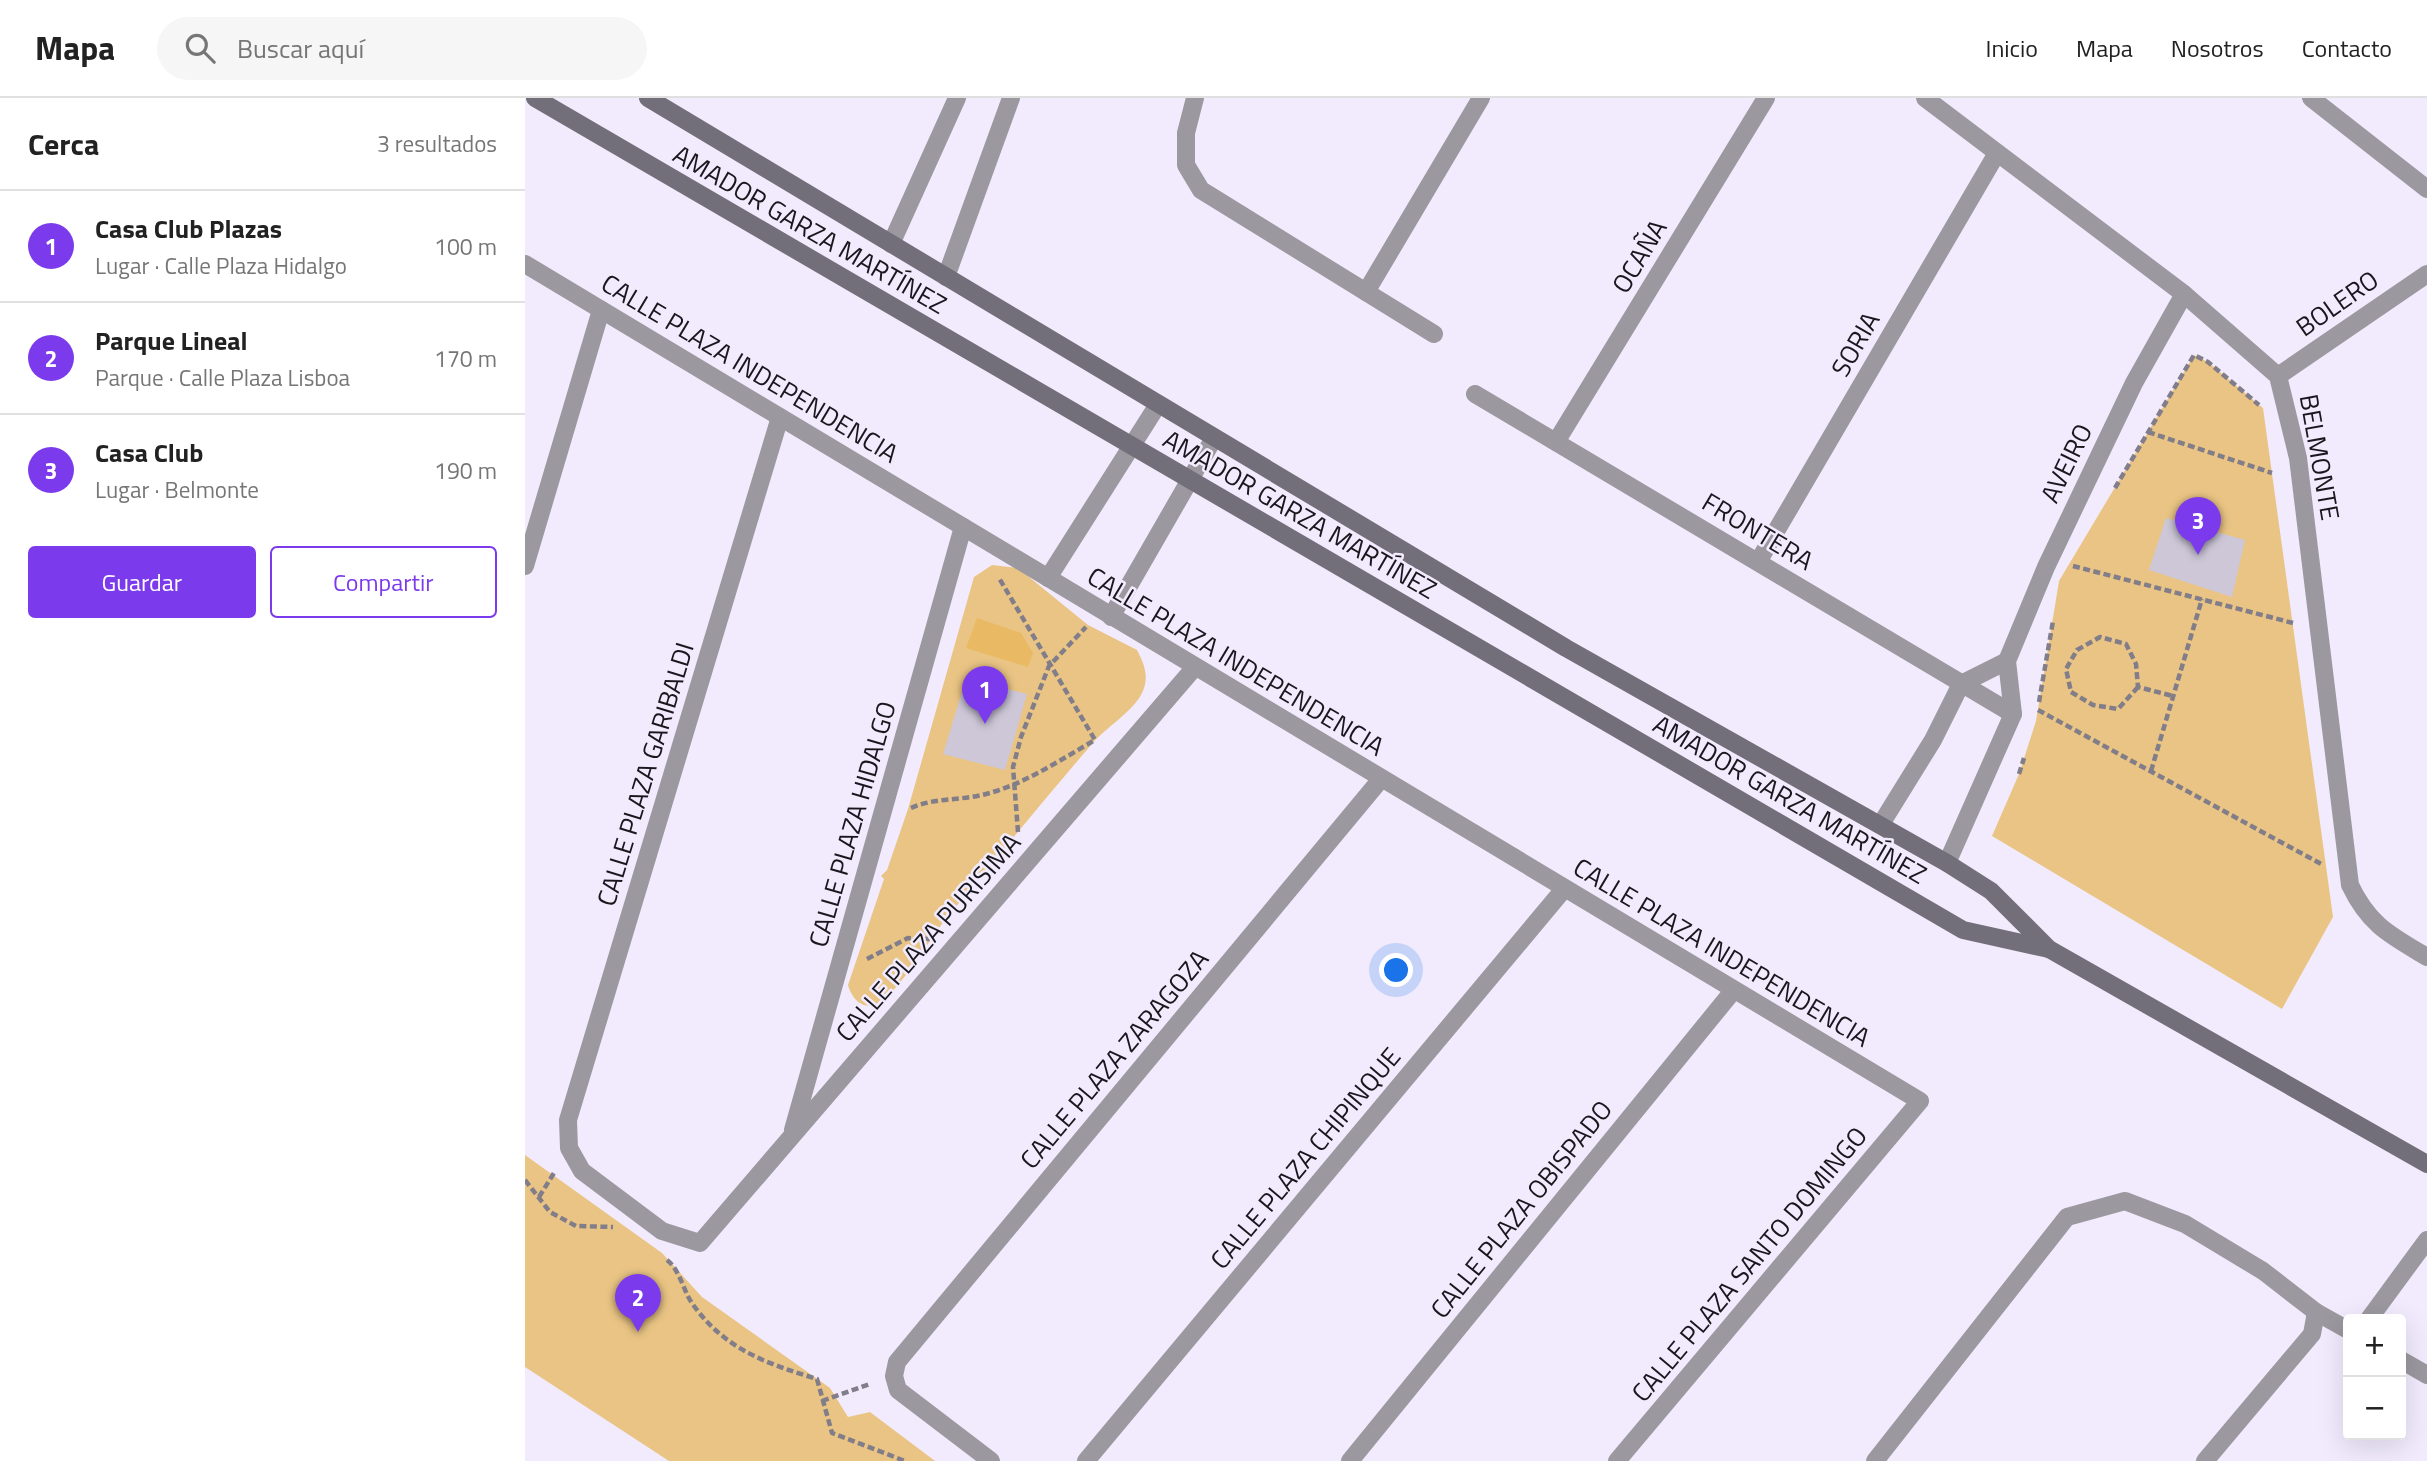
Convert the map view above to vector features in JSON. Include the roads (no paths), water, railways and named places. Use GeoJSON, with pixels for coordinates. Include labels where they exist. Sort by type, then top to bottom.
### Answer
{"type":"FeatureCollection","features":[{"type":"Feature","properties":{"kind":"street","name":"AMADOR GARZA MARTÍNEZ"},"geometry":{"type":"LineString","coordinates":[[535,98],[1963,930],[2049,949]]}},
{"type":"Feature","properties":{"kind":"street","name":"AMADOR GARZA MARTÍNEZ"},"geometry":{"type":"LineString","coordinates":[[648,98],[1157,406],[1566,649],[1947,863],[1991,891],[2049,949],[2427,1164]]}},
{"type":"Feature","properties":{"kind":"street"},"geometry":{"type":"LineString","coordinates":[[891,244],[957,98]]}},
{"type":"Feature","properties":{"kind":"street"},"geometry":{"type":"LineString","coordinates":[[946,276],[1011,98]]}},
{"type":"Feature","properties":{"kind":"street"},"geometry":{"type":"LineString","coordinates":[[1195,98],[1186,133],[1186,165],[1201,190],[1434,334]]}},
{"type":"Feature","properties":{"kind":"street"},"geometry":{"type":"LineString","coordinates":[[1366,292],[1481,98]]}},
{"type":"Feature","properties":{"kind":"street","name":"OCAÑA"},"geometry":{"type":"LineString","coordinates":[[1556,442],[1766,98]]}},
{"type":"Feature","properties":{"kind":"street","name":"BELMONTE"},"geometry":{"type":"LineString","coordinates":[[1925,98],[2184,294],[2277,376],[2298,458],[2350,885],[2362,910],[2377,926],[2427,957]]}},
{"type":"Feature","properties":{"kind":"street"},"geometry":{"type":"LineString","coordinates":[[2311,98],[2427,189]]}},
{"type":"Feature","properties":{"kind":"street","name":"SORIA"},"geometry":{"type":"LineString","coordinates":[[1758,562],[1997,153]]}},
{"type":"Feature","properties":{"kind":"street","name":"CALLE PLAZA INDEPENDENCIA"},"geometry":{"type":"LineString","coordinates":[[525,264],[1920,1101]]}},
{"type":"Feature","properties":{"kind":"street","name":"BOLERO"},"geometry":{"type":"LineString","coordinates":[[2277,376],[2427,274]]}},
{"type":"Feature","properties":{"kind":"street","name":"AVEIRO"},"geometry":{"type":"LineString","coordinates":[[2013,715],[2007,662],[2088,474],[2184,294]]}},
{"type":"Feature","properties":{"kind":"street"},"geometry":{"type":"LineString","coordinates":[[525,566],[601,310]]}},
{"type":"Feature","properties":{"kind":"street","name":"FRONTERA"},"geometry":{"type":"LineString","coordinates":[[1475,394],[2013,715]]}},
{"type":"Feature","properties":{"kind":"street"},"geometry":{"type":"LineString","coordinates":[[1048,578],[1157,406]]}},
{"type":"Feature","properties":{"kind":"street","name":"CALLE PLAZA GARIBALDI"},"geometry":{"type":"LineString","coordinates":[[700,1243],[663,1231],[582,1171],[569,1148],[568,1120],[780,417]]}},
{"type":"Feature","properties":{"kind":"street"},"geometry":{"type":"LineString","coordinates":[[1111,617],[1214,438]]}},
{"type":"Feature","properties":{"kind":"street","name":"CALLE PLAZA HIDALGO"},"geometry":{"type":"LineString","coordinates":[[792,1135],[963,527]]}},
{"type":"Feature","properties":{"kind":"street"},"geometry":{"type":"LineString","coordinates":[[1881,824],[1933,740],[1961,684],[2007,662]]}},
{"type":"Feature","properties":{"kind":"street","name":"CALLE PLAZA PURISIMA"},"geometry":{"type":"LineString","coordinates":[[700,1243],[1195,667]]}},
{"type":"Feature","properties":{"kind":"street"},"geometry":{"type":"LineString","coordinates":[[1947,863],[2013,715]]}},
{"type":"Feature","properties":{"kind":"street","name":"CALLE PLAZA ZARAGOZA"},"geometry":{"type":"LineString","coordinates":[[991,1461],[898,1390],[894,1376],[897,1362],[1381,779]]}},
{"type":"Feature","properties":{"kind":"street","name":"CALLE PLAZA CHIPINQUE"},"geometry":{"type":"LineString","coordinates":[[1086,1461],[1564,888]]}},
{"type":"Feature","properties":{"kind":"street","name":"CALLE PLAZA OBISPADO"},"geometry":{"type":"LineString","coordinates":[[1350,1461],[1733,991]]}},
{"type":"Feature","properties":{"kind":"street","name":"CALLE PLAZA SANTO DOMINGO"},"geometry":{"type":"LineString","coordinates":[[1617,1461],[1920,1101]]}},
{"type":"Feature","properties":{"kind":"street"},"geometry":{"type":"LineString","coordinates":[[1875,1461],[2067,1217],[2125,1201],[2185,1224],[2263,1271],[2316,1312],[2343,1328]]}},
{"type":"Feature","properties":{"kind":"street"},"geometry":{"type":"LineString","coordinates":[[2373,1314],[2427,1240]]}},
{"type":"Feature","properties":{"kind":"street"},"geometry":{"type":"LineString","coordinates":[[2205,1461],[2312,1334],[2316,1312]]}},
{"type":"Feature","properties":{"kind":"street"},"geometry":{"type":"LineString","coordinates":[[2406,1363],[2427,1375]]}},
{"type":"Feature","properties":{"kind":"place","name":"Casa Club"},"geometry":{"type":"Point","coordinates":[2198,555]}},
{"type":"Feature","properties":{"kind":"place","name":"Casa Club Plazas"},"geometry":{"type":"Point","coordinates":[985,724]}},
{"type":"Feature","properties":{"kind":"place","name":"Parque Lineal"},"geometry":{"type":"Point","coordinates":[638,1332]}}]}
